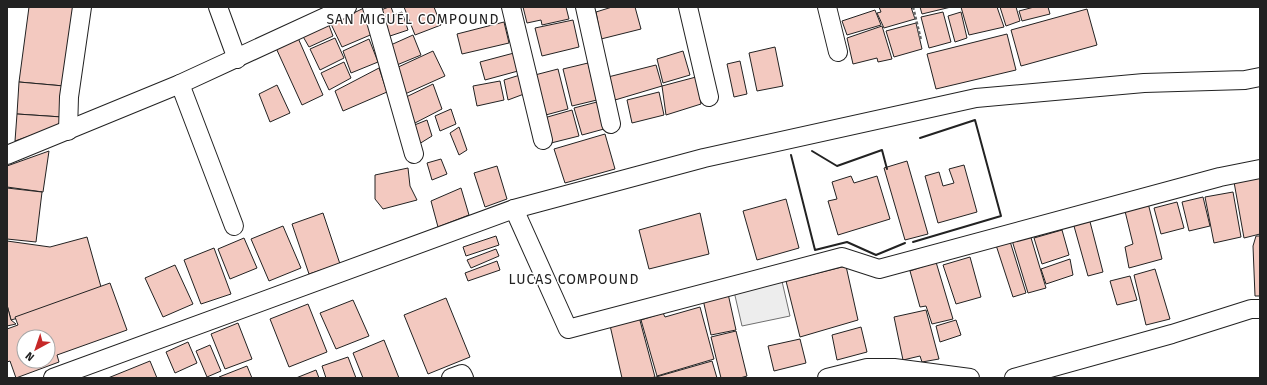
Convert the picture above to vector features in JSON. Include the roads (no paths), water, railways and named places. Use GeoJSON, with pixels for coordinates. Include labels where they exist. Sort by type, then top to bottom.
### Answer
{"type":"FeatureCollection","features":[{"type":"Feature","properties":{"kind":"street"},"geometry":{"type":"LineString","coordinates":[[68,131],[69,97],[82,7]]}},
{"type":"Feature","properties":{"kind":"street"},"geometry":{"type":"LineString","coordinates":[[218,7],[237,59]]}},
{"type":"Feature","properties":{"kind":"street"},"geometry":{"type":"LineString","coordinates":[[7,155],[180,84],[347,7]]}},
{"type":"Feature","properties":{"kind":"street"},"geometry":{"type":"LineString","coordinates":[[372,7],[414,154]]}},
{"type":"Feature","properties":{"kind":"street"},"geometry":{"type":"LineString","coordinates":[[511,7],[542,140]]}},
{"type":"Feature","properties":{"kind":"street"},"geometry":{"type":"LineString","coordinates":[[585,7],[611,124]]}},
{"type":"Feature","properties":{"kind":"street"},"geometry":{"type":"LineString","coordinates":[[688,7],[709,97]]}},
{"type":"Feature","properties":{"kind":"street"},"geometry":{"type":"LineString","coordinates":[[827,7],[838,52]]}},
{"type":"Feature","properties":{"kind":"street"},"geometry":{"type":"LineString","coordinates":[[53,378],[514,209],[704,158],[976,98],[1144,83],[1245,80],[1260,78]]}},
{"type":"Feature","properties":{"kind":"street"},"geometry":{"type":"LineString","coordinates":[[180,84],[234,226]]}},
{"type":"Feature","properties":{"kind":"street"},"geometry":{"type":"LineString","coordinates":[[514,209],[568,329],[842,257],[879,269],[1220,177],[1260,169]]}},
{"type":"Feature","properties":{"kind":"street"},"geometry":{"type":"LineString","coordinates":[[1014,378],[1172,334],[1251,309],[1260,309]]}},
{"type":"Feature","properties":{"kind":"street"},"geometry":{"type":"LineString","coordinates":[[827,378],[867,368],[894,368],[970,378]]}},
{"type":"Feature","properties":{"kind":"district","name":"SAN MIGUEL COMPOUND"},"geometry":{"type":"Point","coordinates":[413,19]}},
{"type":"Feature","properties":{"kind":"district","name":"LUCAS COMPOUND"},"geometry":{"type":"Point","coordinates":[574,279]}}]}
